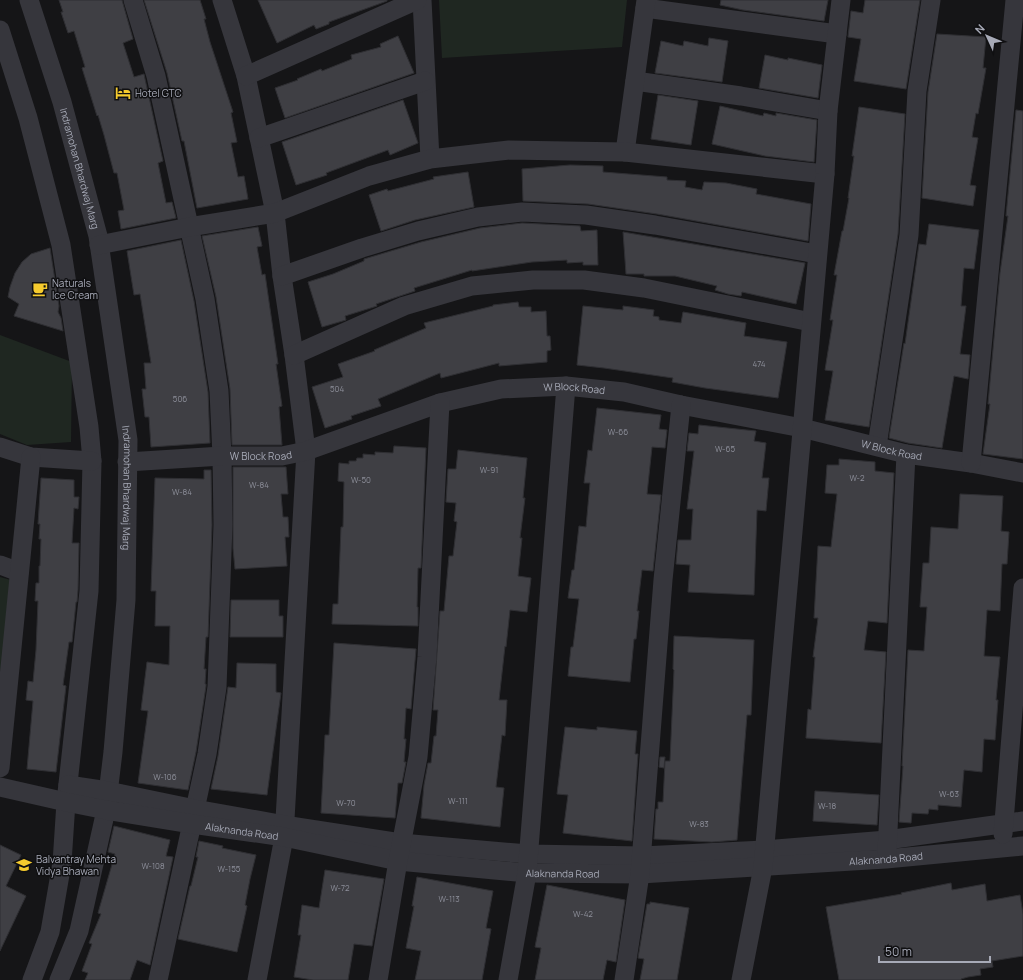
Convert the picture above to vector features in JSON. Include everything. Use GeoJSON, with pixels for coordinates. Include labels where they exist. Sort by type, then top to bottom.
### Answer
{"type":"FeatureCollection","features":[{"type":"Feature","properties":{"kind":"street","name":"Indramohan Bhardwaj Marg"},"geometry":{"type":"LineString","coordinates":[[29,0],[62,102],[99,245],[128,440],[126,600],[113,752],[106,810],[79,931],[59,980]]}},
{"type":"Feature","properties":{"kind":"street"},"geometry":{"type":"LineString","coordinates":[[133,0],[156,76],[205,299],[218,391],[222,456],[223,525],[217,687],[207,754],[158,980]]}},
{"type":"Feature","properties":{"kind":"street"},"geometry":{"type":"LineString","coordinates":[[246,76],[417,0]]}},
{"type":"Feature","properties":{"kind":"street"},"geometry":{"type":"LineString","coordinates":[[422,0],[430,159]]}},
{"type":"Feature","properties":{"kind":"street"},"geometry":{"type":"LineString","coordinates":[[741,980],[763,858],[802,428],[828,111],[841,0]]}},
{"type":"Feature","properties":{"kind":"street"},"geometry":{"type":"LineString","coordinates":[[877,446],[909,235],[917,91],[932,0]]}},
{"type":"Feature","properties":{"kind":"street"},"geometry":{"type":"LineString","coordinates":[[970,463],[1015,0]]}},
{"type":"Feature","properties":{"kind":"street"},"geometry":{"type":"LineString","coordinates":[[228,2],[246,76],[275,213],[306,451],[284,831],[257,980]]}},
{"type":"Feature","properties":{"kind":"street"},"geometry":{"type":"LineString","coordinates":[[625,152],[645,4],[837,34]]}},
{"type":"Feature","properties":{"kind":"street"},"geometry":{"type":"LineString","coordinates":[[0,30],[28,118],[61,245],[89,427],[92,461],[89,592],[67,794],[62,863],[50,932],[32,980]]}},
{"type":"Feature","properties":{"kind":"street"},"geometry":{"type":"LineString","coordinates":[[259,138],[425,80]]}},
{"type":"Feature","properties":{"kind":"street"},"geometry":{"type":"LineString","coordinates":[[635,81],[741,96],[828,111]]}},
{"type":"Feature","properties":{"kind":"street"},"geometry":{"type":"LineString","coordinates":[[99,245],[189,227],[275,213],[369,176],[430,159],[508,150],[625,152],[824,174]]}},
{"type":"Feature","properties":{"kind":"street"},"geometry":{"type":"LineString","coordinates":[[282,276],[362,248],[418,231],[478,217],[522,212],[586,215],[817,254]]}},
{"type":"Feature","properties":{"kind":"street"},"geometry":{"type":"LineString","coordinates":[[294,355],[404,306],[472,286],[533,280],[584,280],[644,288],[811,322]]}},
{"type":"Feature","properties":{"kind":"street"},"geometry":{"type":"LineString","coordinates":[[508,980],[527,873],[566,386]]}},
{"type":"Feature","properties":{"kind":"street","name":"W Block Road"},"geometry":{"type":"LineString","coordinates":[[127,462],[222,456],[282,456],[306,451],[440,403],[501,389],[566,386],[624,392],[681,406],[802,428],[906,454],[970,463],[1023,473]]}},
{"type":"Feature","properties":{"kind":"street"},"geometry":{"type":"LineString","coordinates":[[378,980],[399,852],[419,749],[427,649],[440,403]]}},
{"type":"Feature","properties":{"kind":"street"},"geometry":{"type":"LineString","coordinates":[[624,980],[641,865],[663,580],[681,406]]}},
{"type":"Feature","properties":{"kind":"street"},"geometry":{"type":"LineString","coordinates":[[0,447],[31,457],[92,461]]}},
{"type":"Feature","properties":{"kind":"street"},"geometry":{"type":"LineString","coordinates":[[886,859],[906,454]]}},
{"type":"Feature","properties":{"kind":"street"},"geometry":{"type":"LineString","coordinates":[[0,768],[31,457]]}},
{"type":"Feature","properties":{"kind":"street"},"geometry":{"type":"LineString","coordinates":[[0,565],[19,572]]}},
{"type":"Feature","properties":{"kind":"street"},"geometry":{"type":"LineString","coordinates":[[1002,848],[1023,588]]}},
{"type":"Feature","properties":{"kind":"street"},"geometry":{"type":"LineString","coordinates":[[0,787],[67,794],[108,790],[193,817]]}},
{"type":"Feature","properties":{"kind":"street","name":"Alaknanda Road"},"geometry":{"type":"LineString","coordinates":[[67,794],[106,810],[193,817],[284,831],[527,873],[763,858],[886,859],[1023,846]]}},
{"type":"Feature","properties":{"kind":"street"},"geometry":{"type":"LineString","coordinates":[[763,858],[1023,821]]}},
{"type":"Feature","properties":{"kind":"street"},"geometry":{"type":"LineString","coordinates":[[399,852],[528,854],[641,865]]}},
{"type":"Feature","properties":{"kind":"shaded area"},"geometry":{"type":"Polygon","coordinates":[[[439,0],[627,0],[622,47],[442,58],[439,0]]]}},
{"type":"Feature","properties":{"kind":"shaded area"},"geometry":{"type":"Polygon","coordinates":[[[0,335],[72,362],[71,442],[27,445],[0,434],[0,335]]]}},
{"type":"Feature","properties":{"kind":"shaded area"},"geometry":{"type":"Polygon","coordinates":[[[0,577],[11,580],[0,692],[0,577]]]}},
{"type":"Feature","properties":{"kind":"building"},"geometry":{"type":"Polygon","coordinates":[[[59,0],[122,0],[133,39],[123,43],[134,77],[144,74],[163,161],[158,163],[166,203],[172,202],[176,218],[121,229],[118,211],[124,210],[117,173],[114,173],[98,115],[97,116],[82,68],[85,67],[74,31],[68,33],[61,12],[63,12],[59,0]]]}},
{"type":"Feature","properties":{"kind":"building"},"geometry":{"type":"Polygon","coordinates":[[[144,0],[200,0],[206,19],[204,19],[210,42],[233,112],[231,113],[237,142],[231,143],[238,177],[244,176],[248,199],[197,208],[184,141],[182,141],[167,73],[144,0]]]}},
{"type":"Feature","properties":{"kind":"building"},"geometry":{"type":"Polygon","coordinates":[[[258,0],[387,1],[329,22],[329,24],[316,29],[314,25],[277,43],[258,0]]]}},
{"type":"Feature","properties":{"kind":"building"},"geometry":{"type":"Polygon","coordinates":[[[721,0],[828,0],[824,21],[743,10],[720,5],[721,0]]]}},
{"type":"Feature","properties":{"kind":"building"},"geometry":{"type":"Polygon","coordinates":[[[865,0],[920,0],[906,89],[854,81],[861,39],[848,37],[851,11],[863,13],[865,0]]]}},
{"type":"Feature","properties":{"kind":"building"},"geometry":{"type":"Polygon","coordinates":[[[937,34],[986,37],[983,68],[986,68],[978,114],[976,113],[972,137],[978,138],[970,185],[976,186],[973,206],[922,198],[928,92],[937,34]]]}},
{"type":"Feature","properties":{"kind":"building"},"geometry":{"type":"Polygon","coordinates":[[[398,36],[414,73],[285,118],[275,88],[298,80],[297,79],[321,69],[322,71],[352,59],[351,55],[381,47],[380,44],[398,36]]]}},
{"type":"Feature","properties":{"kind":"building"},"geometry":{"type":"Polygon","coordinates":[[[709,38],[728,41],[722,82],[655,73],[661,41],[683,46],[684,41],[708,46],[709,38]]]}},
{"type":"Feature","properties":{"kind":"building"},"geometry":{"type":"Polygon","coordinates":[[[765,55],[822,65],[818,98],[759,88],[765,55]]]}},
{"type":"Feature","properties":{"kind":"building"},"geometry":{"type":"Polygon","coordinates":[[[658,95],[698,101],[691,145],[651,139],[658,95]]]}},
{"type":"Feature","properties":{"kind":"building"},"geometry":{"type":"Polygon","coordinates":[[[403,100],[418,143],[390,155],[388,150],[326,173],[327,175],[296,185],[282,142],[403,100]]]}},
{"type":"Feature","properties":{"kind":"building"},"geometry":{"type":"Polygon","coordinates":[[[720,106],[763,116],[764,113],[776,116],[776,113],[817,120],[814,162],[765,156],[712,144],[720,106]]]}},
{"type":"Feature","properties":{"kind":"building"},"geometry":{"type":"Polygon","coordinates":[[[859,107],[905,114],[898,234],[869,427],[825,420],[833,371],[825,370],[833,320],[830,320],[837,275],[834,275],[849,198],[854,156],[852,156],[859,107]]]}},
{"type":"Feature","properties":{"kind":"building"},"geometry":{"type":"Polygon","coordinates":[[[1016,110],[1023,111],[1023,459],[983,454],[990,404],[988,404],[1000,273],[1008,216],[1006,216],[1016,110]]]}},
{"type":"Feature","properties":{"kind":"building"},"geometry":{"type":"Polygon","coordinates":[[[570,165],[603,166],[603,172],[667,177],[667,180],[686,181],[685,187],[702,190],[704,182],[726,183],[757,189],[756,194],[811,204],[808,241],[657,214],[588,204],[523,201],[522,169],[570,165]]]}},
{"type":"Feature","properties":{"kind":"building"},"geometry":{"type":"Polygon","coordinates":[[[468,172],[474,207],[415,220],[381,231],[369,195],[387,189],[388,191],[434,179],[433,177],[468,172]]]}},
{"type":"Feature","properties":{"kind":"building"},"geometry":{"type":"Polygon","coordinates":[[[522,223],[580,226],[581,231],[597,230],[598,265],[583,265],[583,262],[567,263],[567,260],[532,262],[472,270],[414,288],[415,291],[376,304],[377,306],[345,316],[346,320],[322,327],[308,282],[333,274],[364,261],[364,259],[421,242],[480,228],[522,223]]]}},
{"type":"Feature","properties":{"kind":"building"},"geometry":{"type":"Polygon","coordinates":[[[929,224],[979,230],[974,269],[964,268],[961,306],[966,306],[960,354],[970,355],[968,379],[954,376],[942,448],[908,443],[889,438],[904,343],[905,344],[919,244],[926,245],[929,224]]]}},
{"type":"Feature","properties":{"kind":"building"},"geometry":{"type":"Polygon","coordinates":[[[258,227],[262,246],[257,247],[262,275],[265,274],[278,364],[276,364],[282,406],[279,407],[282,445],[232,445],[230,389],[216,297],[202,236],[258,227]]]}},
{"type":"Feature","properties":{"kind":"building"},"geometry":{"type":"Polygon","coordinates":[[[623,232],[805,263],[796,304],[742,292],[741,296],[728,294],[715,290],[717,286],[675,276],[644,276],[644,274],[626,274],[623,232]]]}},
{"type":"Feature","properties":{"kind":"building"},"geometry":{"type":"Polygon","coordinates":[[[181,240],[194,301],[208,392],[210,443],[151,447],[149,417],[145,417],[142,389],[146,389],[144,363],[151,363],[140,294],[134,295],[127,251],[181,240]]]}},
{"type":"Feature","properties":{"kind":"building"},"geometry":{"type":"Polygon","coordinates":[[[50,248],[59,306],[58,312],[61,318],[63,331],[14,316],[19,304],[8,297],[15,273],[22,262],[31,254],[50,248]]]}},
{"type":"Feature","properties":{"kind":"building"},"geometry":{"type":"Polygon","coordinates":[[[518,302],[519,307],[531,307],[531,312],[546,311],[547,336],[550,336],[551,350],[547,351],[547,362],[499,366],[499,363],[441,378],[440,373],[378,399],[381,406],[351,416],[352,419],[325,428],[312,387],[343,377],[338,364],[375,351],[374,350],[426,328],[424,323],[493,305],[518,302]]]}},
{"type":"Feature","properties":{"kind":"building"},"geometry":{"type":"Polygon","coordinates":[[[583,306],[623,310],[623,306],[654,310],[653,316],[659,317],[659,320],[681,323],[683,312],[746,323],[744,336],[787,342],[778,398],[672,382],[673,378],[577,365],[583,306]]]}},
{"type":"Feature","properties":{"kind":"building"},"geometry":{"type":"Polygon","coordinates":[[[597,408],[661,415],[659,429],[667,430],[665,448],[652,447],[647,494],[661,495],[653,571],[642,570],[637,611],[639,611],[636,639],[634,639],[630,682],[568,676],[579,599],[568,598],[572,570],[574,570],[579,526],[586,527],[590,483],[584,483],[588,450],[592,451],[597,408]]]}},
{"type":"Feature","properties":{"kind":"building"},"geometry":{"type":"Polygon","coordinates":[[[699,425],[756,431],[754,441],[766,443],[762,478],[769,478],[766,511],[757,510],[754,595],[688,592],[690,565],[676,564],[678,540],[691,540],[693,509],[687,509],[694,451],[687,451],[689,433],[698,434],[699,425]]]}},
{"type":"Feature","properties":{"kind":"building"},"geometry":{"type":"Polygon","coordinates":[[[394,446],[426,448],[421,568],[418,568],[418,626],[332,624],[333,604],[338,604],[341,527],[343,527],[344,482],[338,481],[339,463],[349,464],[349,461],[356,461],[357,458],[363,458],[363,454],[375,455],[375,452],[393,453],[394,446]]]}},
{"type":"Feature","properties":{"kind":"building"},"geometry":{"type":"Polygon","coordinates":[[[458,450],[527,458],[518,576],[531,578],[527,612],[510,610],[506,647],[505,646],[499,700],[507,700],[505,736],[502,735],[496,787],[504,788],[500,827],[421,818],[428,763],[431,763],[434,736],[436,736],[438,710],[433,710],[440,611],[444,611],[449,556],[453,556],[457,522],[454,521],[456,503],[446,502],[448,469],[456,469],[458,450]]]}},
{"type":"Feature","properties":{"kind":"building"},"geometry":{"type":"Polygon","coordinates":[[[839,459],[875,462],[875,471],[894,473],[887,623],[868,621],[864,650],[886,652],[881,743],[806,738],[808,709],[811,710],[815,657],[813,657],[818,618],[814,618],[818,546],[831,547],[837,494],[825,493],[827,465],[839,465],[839,459]]]}},
{"type":"Feature","properties":{"kind":"building"},"geometry":{"type":"Polygon","coordinates":[[[233,467],[286,467],[288,494],[281,494],[283,517],[288,517],[289,537],[285,537],[287,566],[235,569],[233,548],[233,467]]]}},
{"type":"Feature","properties":{"kind":"building"},"geometry":{"type":"Polygon","coordinates":[[[204,470],[211,470],[212,525],[208,637],[206,637],[204,669],[206,669],[206,686],[196,752],[188,790],[138,783],[148,711],[141,710],[147,662],[169,665],[170,626],[155,626],[156,591],[151,591],[155,478],[204,479],[204,470]]]}},
{"type":"Feature","properties":{"kind":"building"},"geometry":{"type":"Polygon","coordinates":[[[41,478],[74,480],[74,497],[79,497],[78,509],[74,508],[72,543],[79,543],[77,602],[72,642],[69,642],[63,685],[66,686],[56,772],[27,769],[33,701],[26,700],[28,681],[33,682],[36,650],[38,601],[35,601],[36,583],[39,583],[40,566],[41,539],[39,539],[40,524],[38,524],[41,478]]]}},
{"type":"Feature","properties":{"kind":"building"},"geometry":{"type":"Polygon","coordinates":[[[960,494],[1003,496],[1001,531],[1009,532],[1007,564],[1002,564],[1000,611],[987,610],[984,656],[1000,657],[996,700],[998,700],[995,740],[984,739],[982,772],[964,770],[961,807],[938,805],[938,810],[929,809],[928,814],[912,813],[911,823],[899,822],[908,650],[924,651],[927,607],[920,607],[923,563],[929,563],[931,527],[958,529],[960,494]]]}},
{"type":"Feature","properties":{"kind":"building"},"geometry":{"type":"Polygon","coordinates":[[[231,600],[279,600],[279,616],[283,616],[283,637],[230,637],[231,600]]]}},
{"type":"Feature","properties":{"kind":"building"},"geometry":{"type":"Polygon","coordinates":[[[674,636],[754,640],[751,715],[747,715],[737,840],[712,842],[654,839],[656,809],[658,809],[658,802],[663,802],[665,761],[670,761],[674,636]]]}},
{"type":"Feature","properties":{"kind":"building"},"geometry":{"type":"Polygon","coordinates":[[[334,643],[416,649],[411,709],[406,708],[404,762],[406,762],[402,783],[398,783],[395,818],[321,813],[325,735],[329,735],[334,643]]]}},
{"type":"Feature","properties":{"kind":"building"},"geometry":{"type":"Polygon","coordinates":[[[237,663],[276,664],[276,692],[281,693],[267,795],[211,789],[218,756],[228,687],[236,688],[237,663]]]}},
{"type":"Feature","properties":{"kind":"building"},"geometry":{"type":"Polygon","coordinates":[[[565,727],[597,730],[597,727],[637,731],[635,754],[638,754],[632,841],[563,833],[568,795],[557,794],[565,727]]]}},
{"type":"Feature","properties":{"kind":"building"},"geometry":{"type":"Polygon","coordinates":[[[660,757],[665,757],[664,768],[659,767],[660,757]]]}},
{"type":"Feature","properties":{"kind":"building"},"geometry":{"type":"Polygon","coordinates":[[[815,791],[879,795],[877,825],[813,821],[815,791]]]}},
{"type":"Feature","properties":{"kind":"building"},"geometry":{"type":"Polygon","coordinates":[[[114,826],[170,840],[166,856],[173,857],[150,965],[137,960],[130,980],[85,980],[88,973],[82,971],[92,944],[89,943],[101,914],[98,913],[115,854],[108,852],[114,826]]]}},
{"type":"Feature","properties":{"kind":"building"},"geometry":{"type":"Polygon","coordinates":[[[199,841],[223,846],[222,848],[256,855],[250,879],[245,905],[247,906],[237,952],[178,939],[198,857],[196,857],[199,841]]]}},
{"type":"Feature","properties":{"kind":"building"},"geometry":{"type":"Polygon","coordinates":[[[0,845],[21,855],[6,886],[26,896],[0,951],[0,845]]]}},
{"type":"Feature","properties":{"kind":"building"},"geometry":{"type":"Polygon","coordinates":[[[325,870],[384,879],[372,946],[354,944],[348,980],[313,980],[294,977],[301,935],[298,935],[302,905],[319,908],[325,870]]]}},
{"type":"Feature","properties":{"kind":"building"},"geometry":{"type":"Polygon","coordinates":[[[417,877],[493,891],[486,928],[491,929],[482,980],[415,980],[421,951],[406,948],[414,906],[412,906],[417,877]]]}},
{"type":"Feature","properties":{"kind":"building"},"geometry":{"type":"Polygon","coordinates":[[[951,883],[952,890],[985,884],[987,901],[1020,895],[1023,914],[1023,956],[992,961],[993,967],[980,969],[981,975],[968,977],[961,980],[839,980],[826,907],[902,894],[901,893],[951,883]]]}},
{"type":"Feature","properties":{"kind":"building"},"geometry":{"type":"Polygon","coordinates":[[[547,885],[625,900],[616,962],[607,960],[603,980],[535,980],[541,948],[535,947],[547,885]]]}},
{"type":"Feature","properties":{"kind":"building"},"geometry":{"type":"Polygon","coordinates":[[[650,902],[689,908],[677,980],[640,980],[644,959],[638,958],[647,904],[650,904],[650,902]]]}},
{"type":"Feature","properties":{"kind":"place","name":"Hotel GTC"},"geometry":{"type":"Point","coordinates":[123,93]}},
{"type":"Feature","properties":{"kind":"place","name":"Naturals Ice Cream"},"geometry":{"type":"Point","coordinates":[40,289]}},
{"type":"Feature","properties":{"kind":"place","name":"Balvantray Mehta Vidya Bhawan"},"geometry":{"type":"Point","coordinates":[24,865]}}]}
